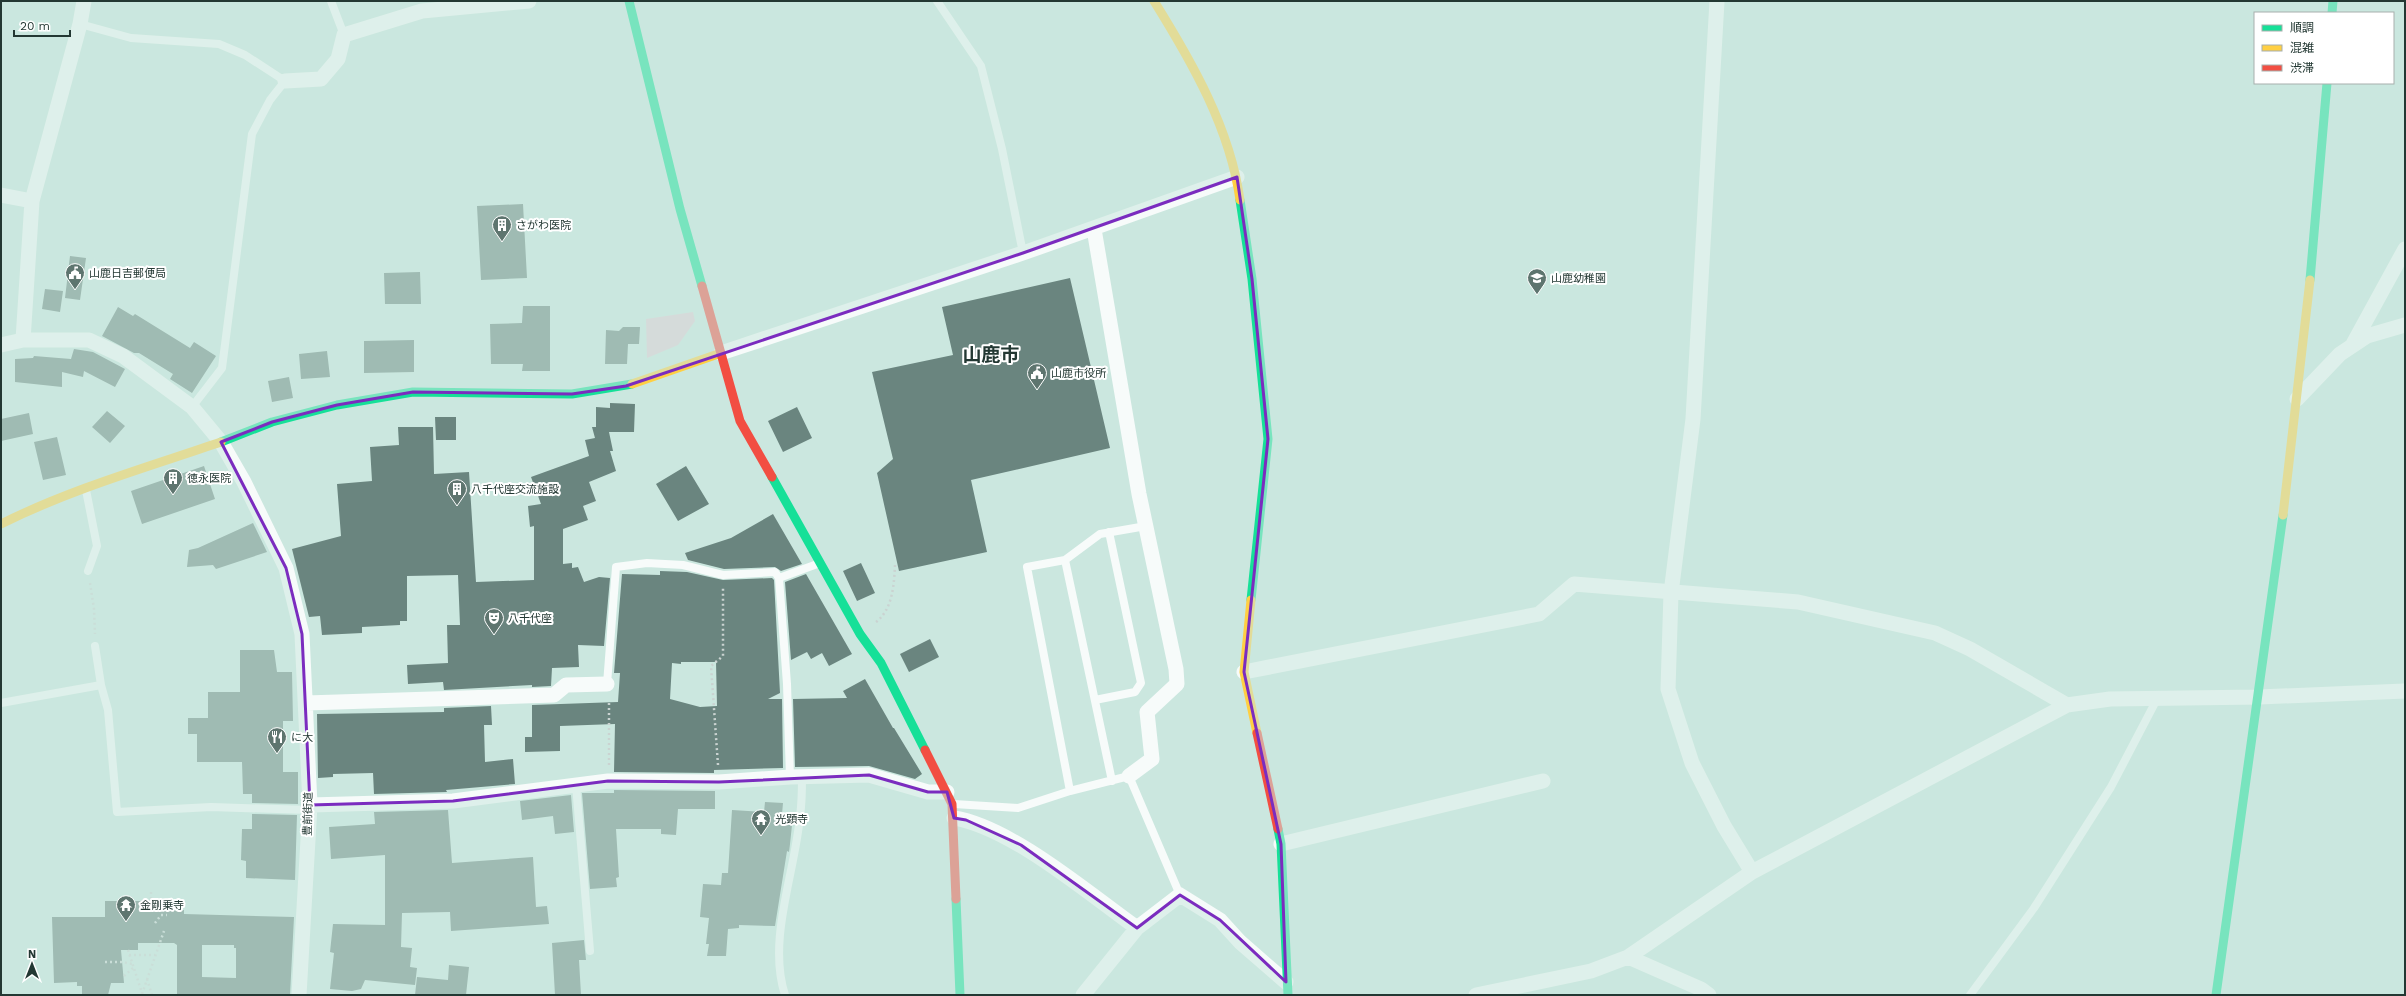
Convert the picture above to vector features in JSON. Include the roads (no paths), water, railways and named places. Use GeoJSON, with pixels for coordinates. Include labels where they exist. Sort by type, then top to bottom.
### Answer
{"type":"FeatureCollection","features":[{"type":"Feature","properties":{"kind":"street"},"geometry":{"type":"LineString","coordinates":[[23,340],[32,201],[80,24],[84,1]]}},
{"type":"Feature","properties":{"kind":"street"},"geometry":{"type":"LineString","coordinates":[[285,82],[322,79],[338,59],[344,35],[422,11],[528,1]]}},
{"type":"Feature","properties":{"kind":"street"},"geometry":{"type":"LineString","coordinates":[[629,1],[680,209],[740,421],[860,634],[881,663],[951,805],[960,995]]}},
{"type":"Feature","properties":{"kind":"street"},"geometry":{"type":"LineString","coordinates":[[1154,1],[1177,38],[1222,127],[1237,177],[1252,279],[1268,439],[1244,672],[1281,844],[1287,989]]}},
{"type":"Feature","properties":{"kind":"street"},"geometry":{"type":"LineString","coordinates":[[1717,1],[1693,419],[1671,593],[1668,689],[1692,763],[1724,826],[1752,872]]}},
{"type":"Feature","properties":{"kind":"street"},"geometry":{"type":"LineString","coordinates":[[2332,12],[2333,1]]}},
{"type":"Feature","properties":{"kind":"street"},"geometry":{"type":"LineString","coordinates":[[2216,995],[2259,697],[2297,399],[2318,214],[2327,84]]}},
{"type":"Feature","properties":{"kind":"street"},"geometry":{"type":"LineString","coordinates":[[1,524],[21,514],[86,488],[221,442],[272,422],[337,405],[413,392],[572,394],[626,386],[1094,229],[1237,177]]}},
{"type":"Feature","properties":{"kind":"street"},"geometry":{"type":"LineString","coordinates":[[1,195],[32,201]]}},
{"type":"Feature","properties":{"kind":"street"},"geometry":{"type":"LineString","coordinates":[[1094,229],[1146,526],[1176,669],[1177,684],[1146,712],[1152,759],[1129,776]]}},
{"type":"Feature","properties":{"kind":"street"},"geometry":{"type":"LineString","coordinates":[[2353,346],[2405,249]]}},
{"type":"Feature","properties":{"kind":"street"},"geometry":{"type":"LineString","coordinates":[[2297,399],[2340,354],[2367,336],[2405,325]]}},
{"type":"Feature","properties":{"kind":"street","name":"豊前街道"},"geometry":{"type":"LineString","coordinates":[[1,345],[23,340],[89,340],[123,356],[192,407],[221,442],[244,482],[286,568],[302,634],[310,808],[299,995]]}},
{"type":"Feature","properties":{"kind":"street"},"geometry":{"type":"LineString","coordinates":[[1244,672],[1539,614],[1574,584],[1671,593],[1798,602],[1935,633],[1970,649],[2067,704]]}},
{"type":"Feature","properties":{"kind":"street"},"geometry":{"type":"LineString","coordinates":[[306,703],[554,695],[566,685],[607,684]]}},
{"type":"Feature","properties":{"kind":"street"},"geometry":{"type":"LineString","coordinates":[[1476,995],[1591,971],[1628,957],[1752,872],[2067,704],[2110,699],[2259,697],[2405,691]]}},
{"type":"Feature","properties":{"kind":"street"},"geometry":{"type":"LineString","coordinates":[[310,808],[453,801],[608,781],[719,782],[796,776],[869,775],[928,792],[951,805],[966,820],[1021,845],[1137,928]]}},
{"type":"Feature","properties":{"kind":"street"},"geometry":{"type":"LineString","coordinates":[[1281,844],[1543,781]]}},
{"type":"Feature","properties":{"kind":"street"},"geometry":{"type":"LineString","coordinates":[[1083,995],[1137,928],[1180,895],[1220,920],[1287,989]]}},
{"type":"Feature","properties":{"kind":"street"},"geometry":{"type":"LineString","coordinates":[[1628,957],[1701,989],[1709,995]]}},
{"type":"Feature","properties":{"kind":"lane"},"geometry":{"type":"LineString","coordinates":[[331,1],[344,35]]}},
{"type":"Feature","properties":{"kind":"lane"},"geometry":{"type":"LineString","coordinates":[[937,1],[981,66],[1002,149],[1023,253]]}},
{"type":"Feature","properties":{"kind":"lane"},"geometry":{"type":"LineString","coordinates":[[80,24],[131,38],[219,44],[245,55],[285,82],[270,100],[252,134],[222,368],[192,407]]}},
{"type":"Feature","properties":{"kind":"lane"},"geometry":{"type":"LineString","coordinates":[[86,488],[97,546],[88,571]]}},
{"type":"Feature","properties":{"kind":"lane"},"geometry":{"type":"LineString","coordinates":[[1070,791],[1027,567],[1065,560],[1100,534],[1146,526]]}},
{"type":"Feature","properties":{"kind":"lane"},"geometry":{"type":"LineString","coordinates":[[1095,700],[1135,692],[1141,683],[1110,532]]}},
{"type":"Feature","properties":{"kind":"lane"},"geometry":{"type":"LineString","coordinates":[[1065,560],[1112,781]]}},
{"type":"Feature","properties":{"kind":"lane"},"geometry":{"type":"LineString","coordinates":[[607,684],[616,567],[647,563],[683,565],[723,575],[776,572],[779,578],[787,684],[800,817],[780,939],[779,976],[785,995]]}},
{"type":"Feature","properties":{"kind":"lane"},"geometry":{"type":"LineString","coordinates":[[779,578],[808,569],[820,563]]}},
{"type":"Feature","properties":{"kind":"lane"},"geometry":{"type":"LineString","coordinates":[[95,646],[101,685],[108,710],[117,812],[211,807],[310,808]]}},
{"type":"Feature","properties":{"kind":"lane"},"geometry":{"type":"LineString","coordinates":[[1,703],[101,685]]}},
{"type":"Feature","properties":{"kind":"lane"},"geometry":{"type":"LineString","coordinates":[[1970,995],[2034,908],[2106,794],[2157,699]]}},
{"type":"Feature","properties":{"kind":"lane"},"geometry":{"type":"LineString","coordinates":[[951,805],[1018,808],[1070,791],[1129,776],[1180,895]]}},
{"type":"Feature","properties":{"kind":"lane"},"geometry":{"type":"LineString","coordinates":[[576,785],[590,951]]}},
{"type":"Feature","properties":{"kind":"place","name":"さがわ医院"},"geometry":{"type":"Point","coordinates":[502,242]}},
{"type":"Feature","properties":{"kind":"place","name":"山鹿日吉郵便局"},"geometry":{"type":"Point","coordinates":[75,290]}},
{"type":"Feature","properties":{"kind":"place","name":"山鹿幼稚園"},"geometry":{"type":"Point","coordinates":[1537,295]}},
{"type":"Feature","properties":{"kind":"place","name":"山鹿市役所"},"geometry":{"type":"Point","coordinates":[1037,390]}},
{"type":"Feature","properties":{"kind":"place","name":"徳永医院"},"geometry":{"type":"Point","coordinates":[173,495]}},
{"type":"Feature","properties":{"kind":"place","name":"八千代座交流施設"},"geometry":{"type":"Point","coordinates":[457,506]}},
{"type":"Feature","properties":{"kind":"place","name":"八千代座"},"geometry":{"type":"Point","coordinates":[494,635]}},
{"type":"Feature","properties":{"kind":"place","name":"に大"},"geometry":{"type":"Point","coordinates":[277,754]}},
{"type":"Feature","properties":{"kind":"place","name":"光顕寺"},"geometry":{"type":"Point","coordinates":[761,836]}},
{"type":"Feature","properties":{"kind":"place","name":"金剛乗寺"},"geometry":{"type":"Point","coordinates":[126,922]}},
{"type":"Feature","properties":{"kind":"district","name":"山鹿市"},"geometry":{"type":"Point","coordinates":[991,354]}}]}
